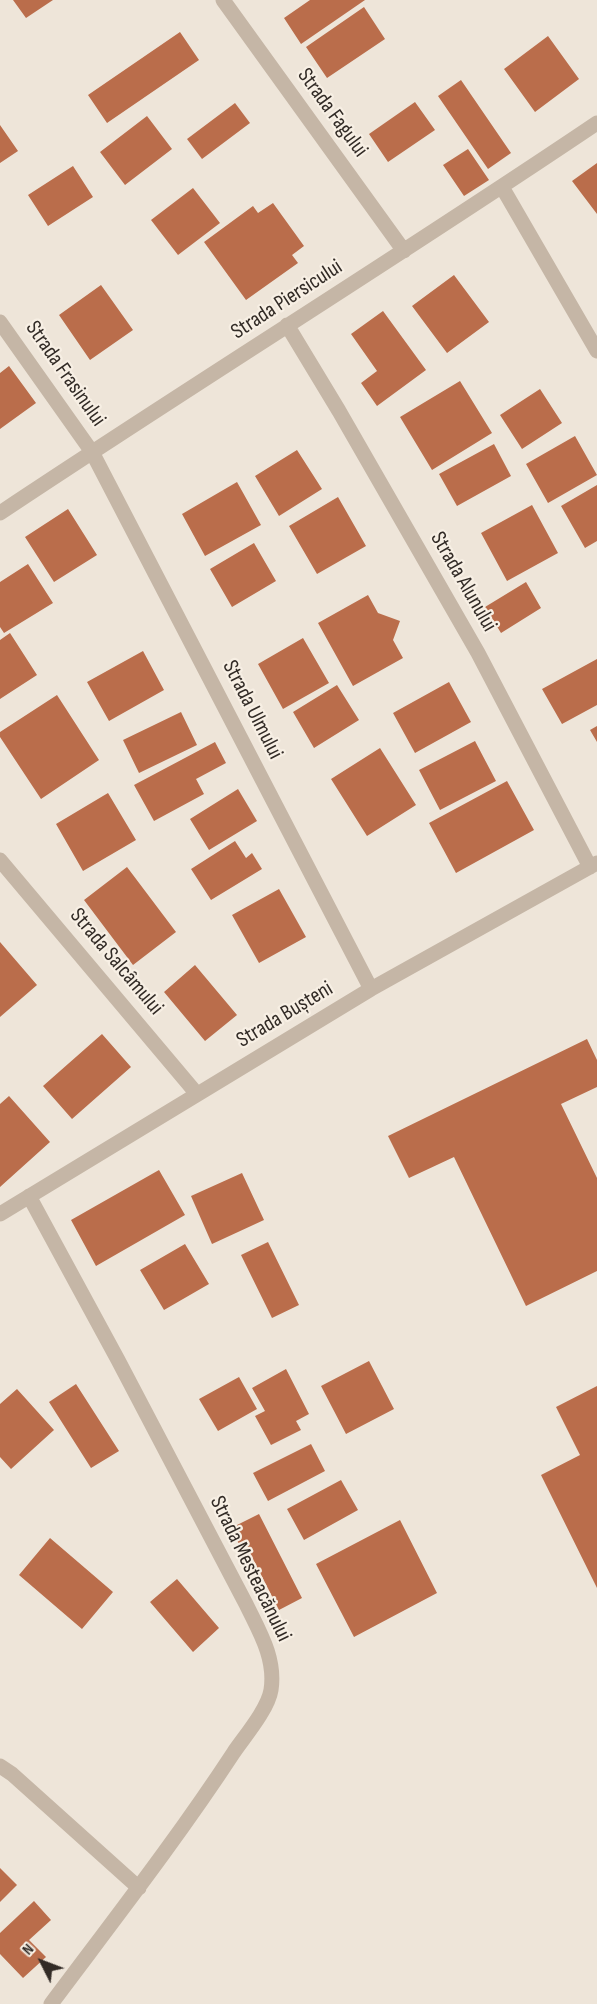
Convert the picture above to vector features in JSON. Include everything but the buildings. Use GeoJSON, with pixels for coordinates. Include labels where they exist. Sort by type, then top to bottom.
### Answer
{"type":"FeatureCollection","features":[{"type":"Feature","properties":{"kind":"street","name":"Strada Fagului"},"geometry":{"type":"LineString","coordinates":[[223,0],[404,251]]}},
{"type":"Feature","properties":{"kind":"street","name":"Strada Piersicului"},"geometry":{"type":"LineString","coordinates":[[0,513],[597,123]]}},
{"type":"Feature","properties":{"kind":"street"},"geometry":{"type":"LineString","coordinates":[[502,187],[597,351]]}},
{"type":"Feature","properties":{"kind":"street","name":"Strada Frasinului"},"geometry":{"type":"LineString","coordinates":[[0,322],[92,452]]}},
{"type":"Feature","properties":{"kind":"street","name":"Strada Alunului"},"geometry":{"type":"LineString","coordinates":[[287,325],[478,653],[593,865]]}},
{"type":"Feature","properties":{"kind":"street","name":"Strada Ulmului"},"geometry":{"type":"LineString","coordinates":[[92,452],[371,989]]}},
{"type":"Feature","properties":{"kind":"street","name":"Strada Salcâmului"},"geometry":{"type":"LineString","coordinates":[[0,860],[196,1094]]}},
{"type":"Feature","properties":{"kind":"street","name":"Strada Bușteni"},"geometry":{"type":"LineString","coordinates":[[0,1214],[371,989],[593,865]]}},
{"type":"Feature","properties":{"kind":"street","name":"Strada Mesteacănului"},"geometry":{"type":"LineString","coordinates":[[29,1196],[246,1604],[264,1641],[272,1668],[271,1692],[222,1770],[139,1888],[51,2004]]}},
{"type":"Feature","properties":{"kind":"street"},"geometry":{"type":"LineString","coordinates":[[0,1766],[12,1774],[139,1888]]}}]}
